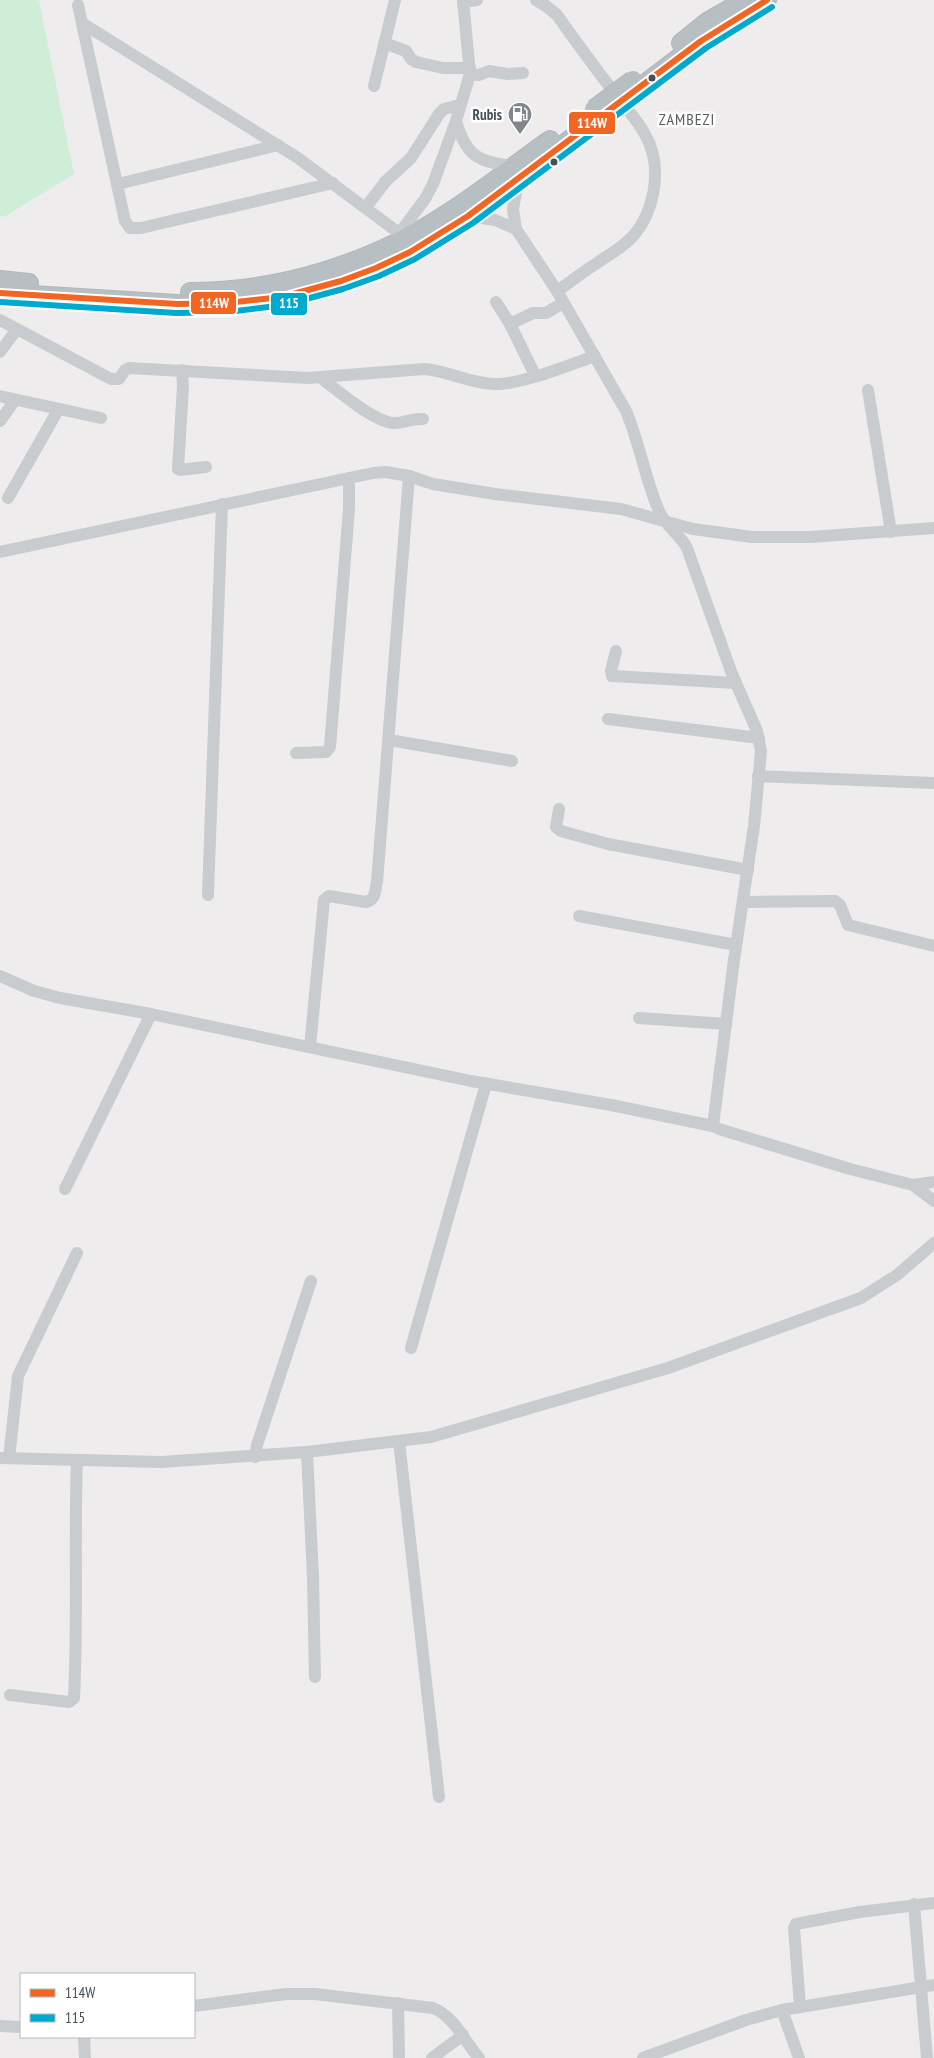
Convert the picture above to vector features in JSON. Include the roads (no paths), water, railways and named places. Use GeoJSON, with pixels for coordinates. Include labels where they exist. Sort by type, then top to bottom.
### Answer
{"type":"FeatureCollection","features":[{"type":"Feature","properties":{"kind":"highway"},"geometry":{"type":"LineString","coordinates":[[636,85],[706,22],[745,0]]}},
{"type":"Feature","properties":{"kind":"highway"},"geometry":{"type":"LineString","coordinates":[[0,280],[139,292],[207,292],[265,286],[307,277],[388,248],[516,172],[636,85],[701,41],[767,0]]}},
{"type":"Feature","properties":{"kind":"highway"},"geometry":{"type":"LineString","coordinates":[[0,293],[177,304],[227,303],[282,297],[341,281],[376,268],[410,252],[468,216],[516,172]]}},
{"type":"Feature","properties":{"kind":"street"},"geometry":{"type":"LineString","coordinates":[[374,86],[395,0]]}},
{"type":"Feature","properties":{"kind":"street"},"geometry":{"type":"LineString","coordinates":[[388,248],[425,198],[433,184],[456,121],[470,71],[463,1],[477,0]]}},
{"type":"Feature","properties":{"kind":"street"},"geometry":{"type":"LineString","coordinates":[[536,0],[557,15],[626,108],[647,139],[654,158],[655,178],[653,195],[648,213],[638,230],[624,245],[557,291]]}},
{"type":"Feature","properties":{"kind":"street"},"geometry":{"type":"LineString","coordinates":[[78,5],[125,220],[128,226],[134,229],[333,183]]}},
{"type":"Feature","properties":{"kind":"street"},"geometry":{"type":"LineString","coordinates":[[82,23],[278,145],[333,183],[399,233]]}},
{"type":"Feature","properties":{"kind":"street"},"geometry":{"type":"LineString","coordinates":[[384,43],[406,50],[411,59],[416,62],[443,68],[470,71],[479,75],[490,71],[508,74],[523,73]]}},
{"type":"Feature","properties":{"kind":"street"},"geometry":{"type":"LineString","coordinates":[[366,207],[386,181],[411,158],[439,114],[444,109],[460,105]]}},
{"type":"Feature","properties":{"kind":"street"},"geometry":{"type":"LineString","coordinates":[[456,121],[464,144],[478,158],[516,172],[513,210],[516,229],[557,291],[626,411],[659,513],[683,540],[687,548],[736,683],[759,738],[761,751],[748,870],[736,945],[713,1126]]}},
{"type":"Feature","properties":{"kind":"street"},"geometry":{"type":"LineString","coordinates":[[118,184],[278,145]]}},
{"type":"Feature","properties":{"kind":"street"},"geometry":{"type":"LineString","coordinates":[[468,216],[495,220],[516,229]]}},
{"type":"Feature","properties":{"kind":"street"},"geometry":{"type":"LineString","coordinates":[[496,302],[510,324],[536,375]]}},
{"type":"Feature","properties":{"kind":"street"},"geometry":{"type":"LineString","coordinates":[[510,324],[533,314],[546,313],[564,303]]}},
{"type":"Feature","properties":{"kind":"street"},"geometry":{"type":"LineString","coordinates":[[0,320],[111,379],[119,379],[125,370],[129,368],[293,378],[321,378],[424,369],[438,370],[485,383],[497,384],[536,375],[595,356]]}},
{"type":"Feature","properties":{"kind":"street"},"geometry":{"type":"LineString","coordinates":[[0,352],[17,330]]}},
{"type":"Feature","properties":{"kind":"street"},"geometry":{"type":"LineString","coordinates":[[182,370],[183,386],[178,469],[206,467]]}},
{"type":"Feature","properties":{"kind":"street"},"geometry":{"type":"LineString","coordinates":[[321,378],[352,401],[391,423],[399,423],[412,418],[423,419]]}},
{"type":"Feature","properties":{"kind":"street"},"geometry":{"type":"LineString","coordinates":[[868,390],[891,532]]}},
{"type":"Feature","properties":{"kind":"street"},"geometry":{"type":"LineString","coordinates":[[0,396],[101,418]]}},
{"type":"Feature","properties":{"kind":"street"},"geometry":{"type":"LineString","coordinates":[[0,421],[15,400]]}},
{"type":"Feature","properties":{"kind":"street"},"geometry":{"type":"LineString","coordinates":[[8,498],[58,410]]}},
{"type":"Feature","properties":{"kind":"street"},"geometry":{"type":"LineString","coordinates":[[0,552],[222,504],[386,472],[409,476],[433,484],[495,494],[621,509],[694,529],[752,537],[810,538],[934,528]]}},
{"type":"Feature","properties":{"kind":"street"},"geometry":{"type":"LineString","coordinates":[[310,1047],[324,900],[329,896],[366,902],[374,898],[384,815],[402,550],[409,476]]}},
{"type":"Feature","properties":{"kind":"street"},"geometry":{"type":"LineString","coordinates":[[296,753],[326,752],[330,747],[348,518],[348,478]]}},
{"type":"Feature","properties":{"kind":"street"},"geometry":{"type":"LineString","coordinates":[[208,895],[222,504]]}},
{"type":"Feature","properties":{"kind":"street"},"geometry":{"type":"LineString","coordinates":[[616,651],[611,672],[612,676],[736,683]]}},
{"type":"Feature","properties":{"kind":"street"},"geometry":{"type":"LineString","coordinates":[[608,719],[759,738]]}},
{"type":"Feature","properties":{"kind":"street"},"geometry":{"type":"LineString","coordinates":[[389,740],[512,761]]}},
{"type":"Feature","properties":{"kind":"street"},"geometry":{"type":"LineString","coordinates":[[758,776],[934,783]]}},
{"type":"Feature","properties":{"kind":"street"},"geometry":{"type":"LineString","coordinates":[[559,809],[556,827],[561,831],[608,844],[748,870]]}},
{"type":"Feature","properties":{"kind":"street"},"geometry":{"type":"LineString","coordinates":[[744,902],[835,901],[840,905],[848,925],[934,946]]}},
{"type":"Feature","properties":{"kind":"street"},"geometry":{"type":"LineString","coordinates":[[579,916],[736,945]]}},
{"type":"Feature","properties":{"kind":"street"},"geometry":{"type":"LineString","coordinates":[[0,976],[44,994],[151,1014],[486,1084],[611,1105],[713,1126],[718,1130],[850,1169],[913,1185],[934,1182]]}},
{"type":"Feature","properties":{"kind":"street"},"geometry":{"type":"LineString","coordinates":[[65,1189],[151,1014]]}},
{"type":"Feature","properties":{"kind":"street"},"geometry":{"type":"LineString","coordinates":[[639,1018],[726,1024]]}},
{"type":"Feature","properties":{"kind":"street"},"geometry":{"type":"LineString","coordinates":[[411,1348],[486,1084]]}},
{"type":"Feature","properties":{"kind":"street"},"geometry":{"type":"LineString","coordinates":[[913,1185],[934,1201]]}},
{"type":"Feature","properties":{"kind":"street"},"geometry":{"type":"LineString","coordinates":[[77,1253],[18,1376],[4,1458],[161,1462],[255,1457],[431,1437],[668,1368],[861,1298],[897,1275],[934,1243]]}},
{"type":"Feature","properties":{"kind":"street"},"geometry":{"type":"LineString","coordinates":[[255,1457],[257,1445],[310,1281]]}},
{"type":"Feature","properties":{"kind":"street"},"geometry":{"type":"LineString","coordinates":[[399,1441],[439,1797]]}},
{"type":"Feature","properties":{"kind":"street"},"geometry":{"type":"LineString","coordinates":[[307,1452],[313,1577],[315,1677]]}},
{"type":"Feature","properties":{"kind":"street"},"geometry":{"type":"LineString","coordinates":[[10,1695],[69,1702],[74,1698],[77,1460]]}},
{"type":"Feature","properties":{"kind":"street"},"geometry":{"type":"LineString","coordinates":[[800,2006],[794,1928],[796,1924],[914,1904],[934,1903]]}},
{"type":"Feature","properties":{"kind":"street"},"geometry":{"type":"LineString","coordinates":[[914,1904],[919,1986],[927,2058]]}},
{"type":"Feature","properties":{"kind":"street"},"geometry":{"type":"LineString","coordinates":[[643,2058],[746,2020],[782,2010],[934,1985]]}},
{"type":"Feature","properties":{"kind":"street"},"geometry":{"type":"LineString","coordinates":[[195,2006],[278,1995],[315,1994],[398,2003],[438,2010],[463,2035],[479,2058]]}},
{"type":"Feature","properties":{"kind":"street"},"geometry":{"type":"LineString","coordinates":[[398,2003],[399,2058]]}},
{"type":"Feature","properties":{"kind":"street"},"geometry":{"type":"LineString","coordinates":[[782,2010],[799,2058]]}},
{"type":"Feature","properties":{"kind":"street"},"geometry":{"type":"LineString","coordinates":[[0,2026],[20,2027]]}},
{"type":"Feature","properties":{"kind":"street"},"geometry":{"type":"LineString","coordinates":[[432,2058],[463,2035]]}},
{"type":"Feature","properties":{"kind":"street"},"geometry":{"type":"LineString","coordinates":[[84,2038],[85,2058]]}},
{"type":"Feature","properties":{"kind":"place","name":"Rubis"},"geometry":{"type":"Point","coordinates":[520,135]}},
{"type":"Feature","properties":{"kind":"district","name":"ZAMBEZI"},"geometry":{"type":"Point","coordinates":[687,119]}}]}
